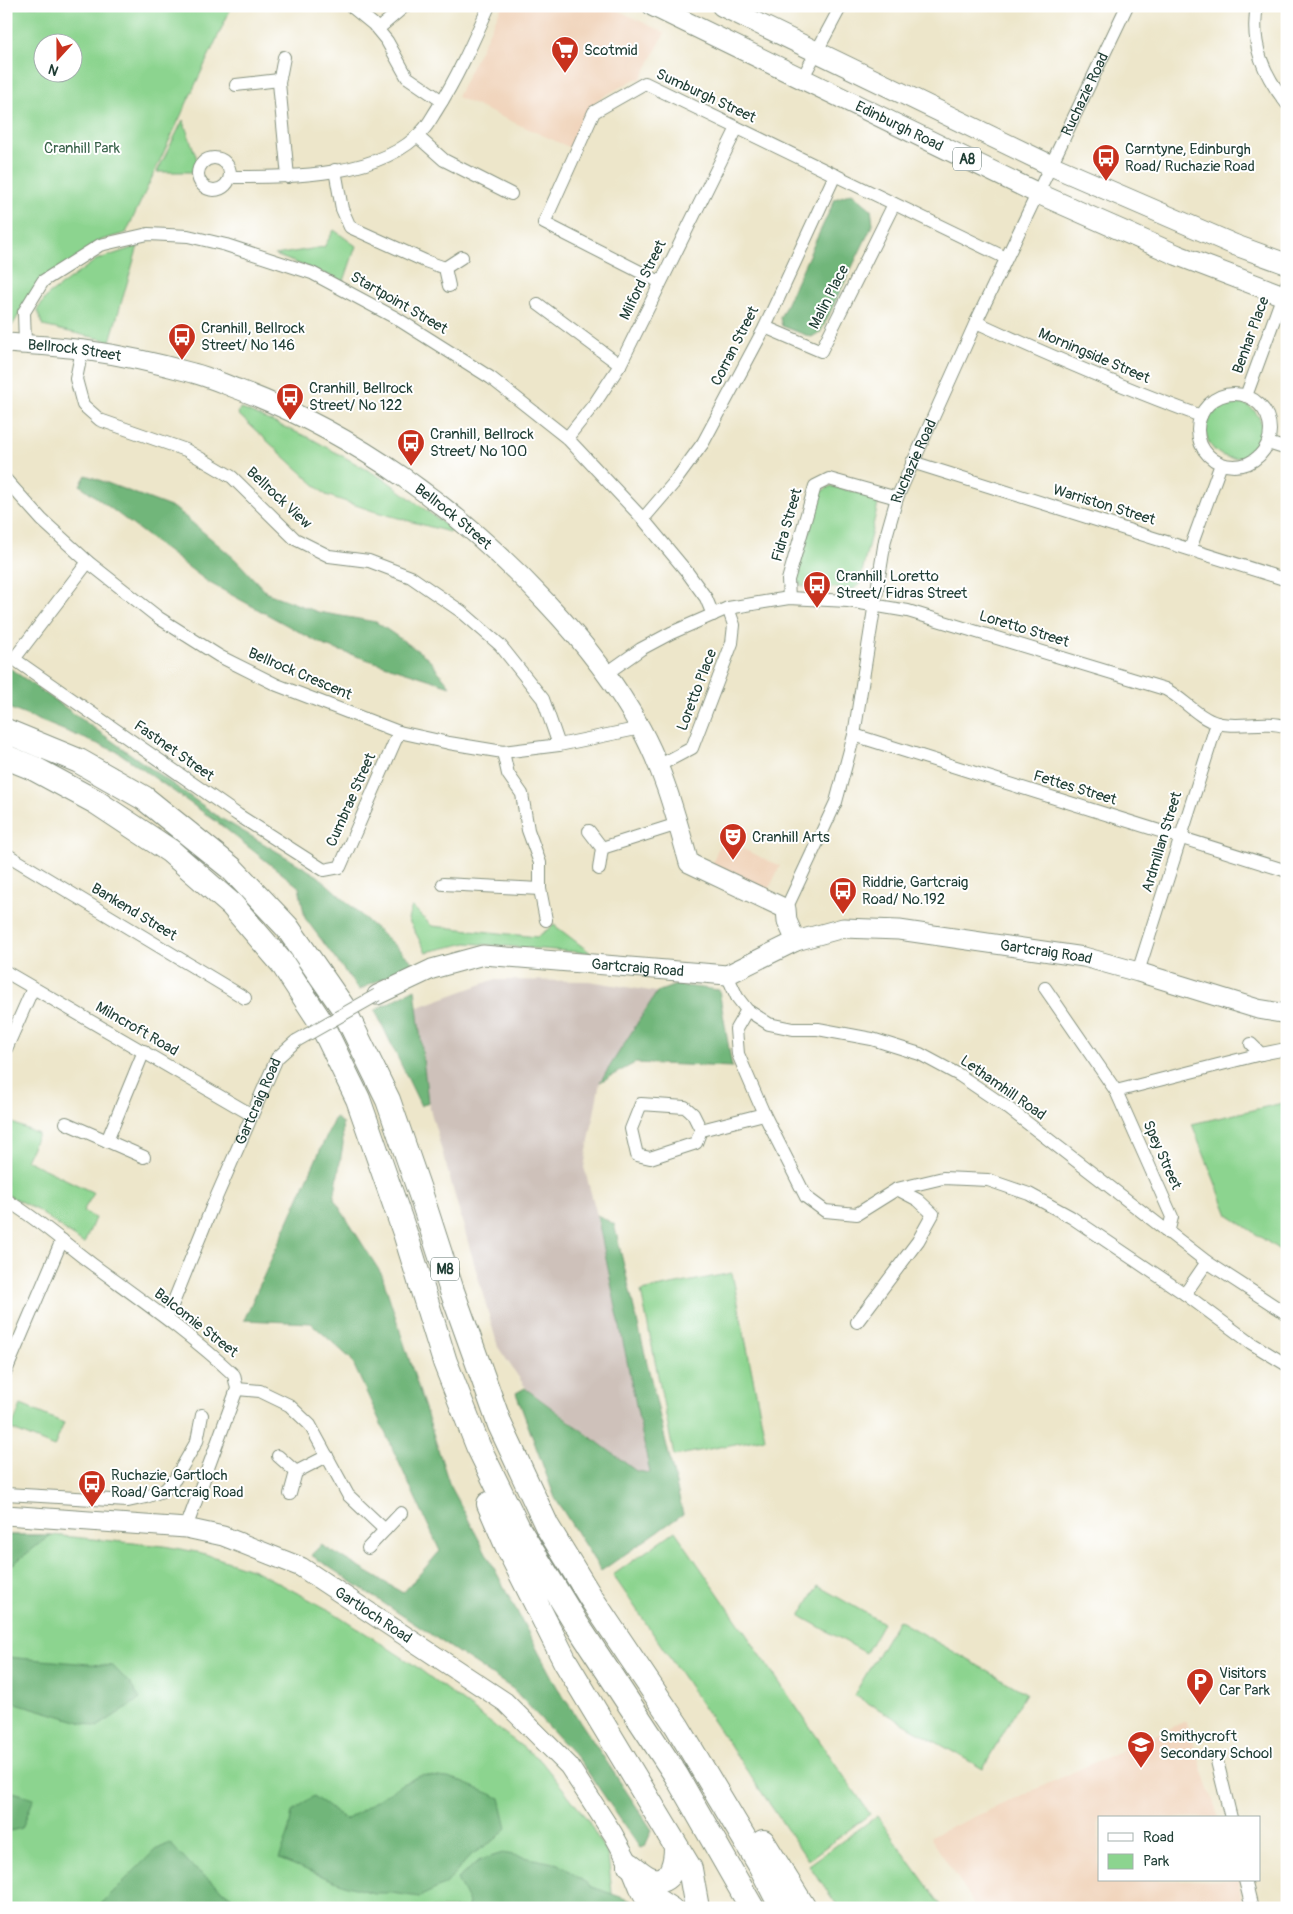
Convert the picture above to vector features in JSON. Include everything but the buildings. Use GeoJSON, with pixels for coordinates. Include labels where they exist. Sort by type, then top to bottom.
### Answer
{"type":"FeatureCollection","features":[{"type":"Feature","properties":{"kind":"highway","name":"M8"},"geometry":{"type":"LineString","coordinates":[[6,731],[78,761],[144,798],[231,868],[286,927],[342,1006],[388,1100],[452,1291],[504,1434],[547,1526],[591,1598],[677,1726],[759,1863],[782,1908]]}},
{"type":"Feature","properties":{"kind":"highway","name":"M8"},"geometry":{"type":"LineString","coordinates":[[6,758],[33,768],[96,802],[170,851],[232,905],[282,963],[320,1020],[358,1099],[406,1233],[445,1362],[478,1446],[519,1530],[576,1623],[676,1775],[752,1908]]}},
{"type":"Feature","properties":{"kind":"highway"},"geometry":{"type":"LineString","coordinates":[[445,1362],[466,1450],[509,1550],[564,1661],[690,1869],[696,1908]]}},
{"type":"Feature","properties":{"kind":"highway"},"geometry":{"type":"LineString","coordinates":[[677,1726],[749,1820],[804,1908]]}},
{"type":"Feature","properties":{"kind":"highway"},"geometry":{"type":"LineString","coordinates":[[630,1865],[646,1877],[658,1880],[667,1876],[673,1869],[676,1860],[676,1847]]}},
{"type":"Feature","properties":{"kind":"main road","name":"Edinburgh Road"},"geometry":{"type":"LineString","coordinates":[[653,6],[1037,193],[1177,255],[1286,293]]}},
{"type":"Feature","properties":{"kind":"main road","name":"Edinburgh Road"},"geometry":{"type":"LineString","coordinates":[[722,6],[1050,165],[1218,238],[1287,264]]}},
{"type":"Feature","properties":{"kind":"street"},"geometry":{"type":"LineString","coordinates":[[351,6],[378,29],[407,77],[442,101]]}},
{"type":"Feature","properties":{"kind":"street"},"geometry":{"type":"LineString","coordinates":[[378,29],[405,6]]}},
{"type":"Feature","properties":{"kind":"street"},"geometry":{"type":"LineString","coordinates":[[230,177],[288,177],[364,166],[401,148],[423,130],[442,101],[464,61],[489,6]]}},
{"type":"Feature","properties":{"kind":"street"},"geometry":{"type":"LineString","coordinates":[[802,79],[841,6]]}},
{"type":"Feature","properties":{"kind":"street","name":"Ruchazie Road"},"geometry":{"type":"LineString","coordinates":[[786,908],[836,802],[854,735],[885,540],[897,498],[976,322],[1127,6]]}},
{"type":"Feature","properties":{"kind":"street"},"geometry":{"type":"LineString","coordinates":[[1257,6],[1254,22],[1258,54],[1271,84],[1287,104]]}},
{"type":"Feature","properties":{"kind":"street"},"geometry":{"type":"LineString","coordinates":[[284,57],[279,80],[288,177]]}},
{"type":"Feature","properties":{"kind":"street"},"geometry":{"type":"LineString","coordinates":[[236,85],[279,80]]}},
{"type":"Feature","properties":{"kind":"street","name":"Sumburgh Street"},"geometry":{"type":"LineString","coordinates":[[660,282],[544,223],[594,112],[646,83],[1006,258]]}},
{"type":"Feature","properties":{"kind":"street","name":"Milford Street"},"geometry":{"type":"LineString","coordinates":[[567,438],[620,365],[737,128]]}},
{"type":"Feature","properties":{"kind":"street"},"geometry":{"type":"LineString","coordinates":[[417,136],[444,160],[511,194]]}},
{"type":"Feature","properties":{"kind":"street"},"geometry":{"type":"LineString","coordinates":[[335,170],[342,209],[350,227],[445,268]]}},
{"type":"Feature","properties":{"kind":"street","name":"Corran Street"},"geometry":{"type":"LineString","coordinates":[[643,519],[673,484],[703,443],[765,327],[835,175]]}},
{"type":"Feature","properties":{"kind":"street","name":"Malin Place"},"geometry":{"type":"LineString","coordinates":[[765,327],[821,351],[894,204]]}},
{"type":"Feature","properties":{"kind":"street","name":"Startpoint Street"},"geometry":{"type":"LineString","coordinates":[[16,343],[24,312],[43,281],[100,245],[148,234],[188,236],[226,245],[312,274],[396,318],[491,378],[567,438],[643,519],[688,572],[706,598],[713,614]]}},
{"type":"Feature","properties":{"kind":"street"},"geometry":{"type":"LineString","coordinates":[[445,268],[462,257]]}},
{"type":"Feature","properties":{"kind":"street"},"geometry":{"type":"LineString","coordinates":[[445,268],[449,286]]}},
{"type":"Feature","properties":{"kind":"street","name":"Benhar Place"},"geometry":{"type":"LineString","coordinates":[[1246,396],[1286,293]]}},
{"type":"Feature","properties":{"kind":"street"},"geometry":{"type":"LineString","coordinates":[[538,304],[547,318],[620,365]]}},
{"type":"Feature","properties":{"kind":"street","name":"Morningside Street"},"geometry":{"type":"LineString","coordinates":[[976,322],[1053,358],[1135,392],[1201,416]]}},
{"type":"Feature","properties":{"kind":"street","name":"Bellrock Street"},"geometry":{"type":"LineString","coordinates":[[16,343],[108,354],[194,373],[264,400],[336,435],[405,479],[471,529],[524,578],[572,630],[607,673],[641,728],[660,765],[689,863],[786,908]]}},
{"type":"Feature","properties":{"kind":"street","name":"Bellrock View"},"geometry":{"type":"LineString","coordinates":[[82,350],[76,379],[82,405],[100,420],[186,450],[232,477],[295,539],[329,556],[369,561],[411,576],[462,612],[500,646],[543,700],[559,745]]}},
{"type":"Feature","properties":{"kind":"street"},"geometry":{"type":"LineString","coordinates":[[1224,395],[1246,396],[1256,402],[1266,415],[1270,432],[1268,443],[1262,453],[1254,460],[1243,465],[1221,464],[1211,458],[1204,450],[1199,439],[1198,427],[1201,416],[1206,407],[1224,395]]}},
{"type":"Feature","properties":{"kind":"street"},"geometry":{"type":"LineString","coordinates":[[1268,443],[1287,449]]}},
{"type":"Feature","properties":{"kind":"street","name":"Warriston Street"},"geometry":{"type":"LineString","coordinates":[[912,462],[1287,580]]}},
{"type":"Feature","properties":{"kind":"street"},"geometry":{"type":"LineString","coordinates":[[1190,549],[1221,464]]}},
{"type":"Feature","properties":{"kind":"street","name":"Fidra Street"},"geometry":{"type":"LineString","coordinates":[[789,598],[788,580],[815,486],[829,479],[897,498]]}},
{"type":"Feature","properties":{"kind":"street","name":"Bellrock Crescent"},"geometry":{"type":"LineString","coordinates":[[6,480],[42,520],[88,562],[159,618],[219,656],[277,685],[399,732],[504,752],[559,745],[641,728]]}},
{"type":"Feature","properties":{"kind":"street"},"geometry":{"type":"LineString","coordinates":[[10,657],[88,562]]}},
{"type":"Feature","properties":{"kind":"street","name":"Loretto Street"},"geometry":{"type":"LineString","coordinates":[[607,673],[641,649],[671,633],[728,608],[789,598],[848,601],[908,610],[1165,689],[1178,696],[1208,719],[1217,723],[1248,725],[1265,723],[1287,727]]}},
{"type":"Feature","properties":{"kind":"street","name":"Loretto Place"},"geometry":{"type":"LineString","coordinates":[[660,765],[692,748],[732,643],[734,625],[728,608]]}},
{"type":"Feature","properties":{"kind":"street","name":"Fastnet Street"},"geometry":{"type":"LineString","coordinates":[[10,657],[238,815],[324,870]]}},
{"type":"Feature","properties":{"kind":"street","name":"Ardmillan Street"},"geometry":{"type":"LineString","coordinates":[[1138,972],[1217,723]]}},
{"type":"Feature","properties":{"kind":"street","name":"Cumbrae Street"},"geometry":{"type":"LineString","coordinates":[[324,870],[340,867],[399,732]]}},
{"type":"Feature","properties":{"kind":"street","name":"Fettes Street"},"geometry":{"type":"LineString","coordinates":[[854,735],[1287,872]]}},
{"type":"Feature","properties":{"kind":"street"},"geometry":{"type":"LineString","coordinates":[[504,752],[508,774],[522,794],[528,830],[540,863],[540,889],[546,920]]}},
{"type":"Feature","properties":{"kind":"street"},"geometry":{"type":"LineString","coordinates":[[602,848],[678,824]]}},
{"type":"Feature","properties":{"kind":"street"},"geometry":{"type":"LineString","coordinates":[[590,831],[602,848],[599,869]]}},
{"type":"Feature","properties":{"kind":"street","name":"Bankend Street"},"geometry":{"type":"LineString","coordinates":[[6,854],[245,998]]}},
{"type":"Feature","properties":{"kind":"street"},"geometry":{"type":"LineString","coordinates":[[443,884],[540,889]]}},
{"type":"Feature","properties":{"kind":"street"},"geometry":{"type":"LineString","coordinates":[[786,908],[787,921],[796,941]]}},
{"type":"Feature","properties":{"kind":"street","name":"Gartcraig Road"},"geometry":{"type":"LineString","coordinates":[[167,1318],[212,1207],[277,1058],[296,1041],[377,995],[432,969],[483,955],[727,975],[796,941],[843,928],[899,930],[1084,957],[1258,1010],[1287,1014]]}},
{"type":"Feature","properties":{"kind":"street","name":"Milncroft Road"},"geometry":{"type":"LineString","coordinates":[[6,972],[252,1114]]}},
{"type":"Feature","properties":{"kind":"street","name":"Lethamhill Road"},"geometry":{"type":"LineString","coordinates":[[727,975],[737,997],[747,1010],[769,1024],[793,1029],[818,1029],[872,1038],[920,1054],[959,1075],[1008,1108],[1207,1262],[1287,1314]]}},
{"type":"Feature","properties":{"kind":"street"},"geometry":{"type":"LineString","coordinates":[[6,1049],[33,988]]}},
{"type":"Feature","properties":{"kind":"street","name":"Spey Street"},"geometry":{"type":"LineString","coordinates":[[1045,988],[1116,1091],[1172,1218],[1168,1233]]}},
{"type":"Feature","properties":{"kind":"street"},"geometry":{"type":"LineString","coordinates":[[747,1010],[736,1029],[738,1054],[764,1114],[806,1198],[825,1212],[856,1214],[897,1189],[943,1178],[988,1180],[1029,1194],[1071,1216],[1185,1294],[1251,1343],[1287,1365]]}},
{"type":"Feature","properties":{"kind":"street"},"geometry":{"type":"LineString","coordinates":[[1252,1044],[1261,1054]]}},
{"type":"Feature","properties":{"kind":"street"},"geometry":{"type":"LineString","coordinates":[[1116,1091],[1281,1050]]}},
{"type":"Feature","properties":{"kind":"street"},"geometry":{"type":"LineString","coordinates":[[107,1141],[144,1051]]}},
{"type":"Feature","properties":{"kind":"street"},"geometry":{"type":"LineString","coordinates":[[641,1104],[685,1107],[693,1114],[701,1130],[696,1143],[650,1158],[637,1155],[631,1129],[641,1104]]}},
{"type":"Feature","properties":{"kind":"street"},"geometry":{"type":"LineString","coordinates":[[701,1130],[764,1114]]}},
{"type":"Feature","properties":{"kind":"street"},"geometry":{"type":"LineString","coordinates":[[66,1123],[144,1157]]}},
{"type":"Feature","properties":{"kind":"street"},"geometry":{"type":"LineString","coordinates":[[857,1322],[918,1241],[933,1214],[918,1200],[897,1189]]}},
{"type":"Feature","properties":{"kind":"street","name":"Balcomie Street"},"geometry":{"type":"LineString","coordinates":[[6,1200],[23,1210],[167,1318],[234,1374],[237,1389]]}},
{"type":"Feature","properties":{"kind":"street"},"geometry":{"type":"LineString","coordinates":[[6,1371],[62,1240]]}},
{"type":"Feature","properties":{"kind":"street"},"geometry":{"type":"LineString","coordinates":[[1185,1294],[1207,1262]]}},
{"type":"Feature","properties":{"kind":"street"},"geometry":{"type":"LineString","coordinates":[[186,1528],[237,1389],[260,1391],[289,1405],[310,1425],[348,1495],[385,1530]]}},
{"type":"Feature","properties":{"kind":"street"},"geometry":{"type":"LineString","coordinates":[[6,1494],[128,1501],[165,1490],[197,1441],[202,1415]]}},
{"type":"Feature","properties":{"kind":"street"},"geometry":{"type":"LineString","coordinates":[[197,1441],[215,1449]]}},
{"type":"Feature","properties":{"kind":"street"},"geometry":{"type":"LineString","coordinates":[[278,1456],[296,1472]]}},
{"type":"Feature","properties":{"kind":"street"},"geometry":{"type":"LineString","coordinates":[[290,1494],[296,1472],[327,1456]]}},
{"type":"Feature","properties":{"kind":"street"},"geometry":{"type":"LineString","coordinates":[[368,1548],[401,1513]]}},
{"type":"Feature","properties":{"kind":"street","name":"Gartloch Road"},"geometry":{"type":"LineString","coordinates":[[6,1516],[186,1528],[223,1536],[301,1567],[505,1702],[569,1766],[630,1865],[650,1908]]}},
{"type":"Feature","properties":{"kind":"street"},"geometry":{"type":"LineString","coordinates":[[1217,1761],[1231,1816]]}},
{"type":"Feature","properties":{"kind":"street"},"geometry":{"type":"LineString","coordinates":[[1246,1882],[1252,1908]]}},
{"type":"Feature","properties":{"kind":"street"},"geometry":{"type":"LineString","coordinates":[[639,1887],[673,1908]]}},
{"type":"Feature","properties":{"kind":"shaded area"},"geometry":{"type":"Polygon","coordinates":[[[502,6],[609,6],[665,33],[641,79],[635,79],[597,100],[571,148],[457,97],[502,6]]]}},
{"type":"Feature","properties":{"kind":"shaded area"},"geometry":{"type":"Polygon","coordinates":[[[721,839],[780,866],[768,891],[712,865],[721,839]]]}},
{"type":"Feature","properties":{"kind":"shaded area"},"geometry":{"type":"Polygon","coordinates":[[[493,980],[589,981],[657,992],[600,1082],[584,1167],[597,1215],[650,1473],[636,1471],[526,1388],[498,1347],[428,1102],[416,1008],[493,980]]]}},
{"type":"Feature","properties":{"kind":"shaded area","name":"Smithycroft Secondary School"},"geometry":{"type":"Polygon","coordinates":[[[1186,1721],[1218,1816],[1098,1816],[1098,1882],[1239,1882],[1242,1908],[975,1908],[969,1895],[930,1837],[1186,1721]]]}},
{"type":"Feature","properties":{"kind":"green space","name":"Cranhill Park"},"geometry":{"type":"Polygon","coordinates":[[[6,6],[232,6],[126,233],[98,241],[26,303],[12,326],[6,326],[6,6]]]}},
{"type":"Feature","properties":{"kind":"green space"},"geometry":{"type":"Polygon","coordinates":[[[183,120],[197,159],[192,172],[157,172],[183,120]]]}},
{"type":"Feature","properties":{"kind":"green space"},"geometry":{"type":"Polygon","coordinates":[[[852,193],[871,209],[873,224],[820,333],[811,337],[782,326],[780,318],[835,199],[852,193]]]}},
{"type":"Feature","properties":{"kind":"green space"},"geometry":{"type":"Polygon","coordinates":[[[334,230],[356,246],[344,281],[275,255],[324,247],[334,230]]]}},
{"type":"Feature","properties":{"kind":"green space"},"geometry":{"type":"Polygon","coordinates":[[[138,246],[110,341],[43,326],[37,310],[48,295],[96,260],[138,246]]]}},
{"type":"Feature","properties":{"kind":"green space"},"geometry":{"type":"Polygon","coordinates":[[[1234,402],[1245,404],[1254,410],[1260,419],[1262,430],[1260,441],[1254,450],[1245,456],[1234,458],[1223,456],[1214,450],[1208,441],[1206,430],[1208,419],[1214,410],[1223,404],[1234,402]]]}},
{"type":"Feature","properties":{"kind":"green space"},"geometry":{"type":"Polygon","coordinates":[[[240,408],[312,439],[387,481],[451,529],[449,532],[373,511],[326,495],[238,414],[240,408]]]}},
{"type":"Feature","properties":{"kind":"green space"},"geometry":{"type":"Polygon","coordinates":[[[86,475],[176,509],[235,559],[267,593],[318,612],[376,622],[427,657],[450,686],[325,646],[208,582],[80,485],[86,475]]]}},
{"type":"Feature","properties":{"kind":"green space"},"geometry":{"type":"Polygon","coordinates":[[[831,486],[874,497],[878,504],[859,585],[853,589],[802,586],[796,579],[820,492],[831,486]]]}},
{"type":"Feature","properties":{"kind":"green space"},"geometry":{"type":"Polygon","coordinates":[[[6,667],[219,817],[318,876],[414,963],[359,990],[305,918],[299,887],[217,822],[118,752],[6,707],[6,667]]]}},
{"type":"Feature","properties":{"kind":"green space"},"geometry":{"type":"Polygon","coordinates":[[[412,906],[432,926],[537,937],[554,925],[591,953],[467,943],[426,952],[408,919],[412,906]]]}},
{"type":"Feature","properties":{"kind":"green space"},"geometry":{"type":"Polygon","coordinates":[[[676,985],[719,990],[732,1067],[635,1063],[600,1082],[657,992],[676,985]]]}},
{"type":"Feature","properties":{"kind":"green space"},"geometry":{"type":"Polygon","coordinates":[[[415,989],[428,1102],[421,1106],[375,1010],[415,989]]]}},
{"type":"Feature","properties":{"kind":"green space"},"geometry":{"type":"Polygon","coordinates":[[[1287,1102],[1287,1255],[1228,1215],[1192,1124],[1287,1102]]]}},
{"type":"Feature","properties":{"kind":"green space"},"geometry":{"type":"Polygon","coordinates":[[[335,1117],[342,1123],[343,1144],[334,1199],[382,1275],[449,1483],[557,1687],[652,1830],[645,1846],[640,1848],[581,1762],[513,1689],[311,1555],[321,1545],[403,1593],[440,1551],[351,1359],[311,1323],[244,1320],[335,1117]]]}},
{"type":"Feature","properties":{"kind":"green space"},"geometry":{"type":"Polygon","coordinates":[[[6,1120],[38,1134],[26,1160],[94,1193],[83,1211],[95,1218],[84,1244],[37,1210],[6,1194],[6,1120]]]}},
{"type":"Feature","properties":{"kind":"green space"},"geometry":{"type":"Polygon","coordinates":[[[597,1215],[614,1224],[683,1514],[601,1571],[555,1498],[516,1393],[525,1388],[636,1471],[650,1473],[597,1215]]]}},
{"type":"Feature","properties":{"kind":"green space"},"geometry":{"type":"Polygon","coordinates":[[[732,1273],[765,1438],[674,1456],[641,1291],[732,1273]]]}},
{"type":"Feature","properties":{"kind":"green space"},"geometry":{"type":"Polygon","coordinates":[[[21,1405],[64,1423],[54,1447],[11,1429],[21,1405]]]}},
{"type":"Feature","properties":{"kind":"green space"},"geometry":{"type":"Polygon","coordinates":[[[675,1531],[870,1814],[808,1860],[613,1575],[675,1531]]]}},
{"type":"Feature","properties":{"kind":"green space"},"geometry":{"type":"Polygon","coordinates":[[[6,1535],[51,1535],[164,1546],[202,1553],[254,1570],[333,1612],[414,1665],[541,1761],[587,1819],[608,1856],[612,1893],[622,1908],[6,1908],[6,1535]]]}},
{"type":"Feature","properties":{"kind":"green space"},"geometry":{"type":"Polygon","coordinates":[[[6,1535],[51,1535],[13,1564],[6,1563],[6,1535]]]}},
{"type":"Feature","properties":{"kind":"green space"},"geometry":{"type":"Polygon","coordinates":[[[818,1586],[883,1623],[866,1653],[800,1616],[818,1586]]]}},
{"type":"Feature","properties":{"kind":"green space"},"geometry":{"type":"Polygon","coordinates":[[[898,1620],[1026,1693],[983,1769],[854,1695],[898,1620]]]}},
{"type":"Feature","properties":{"kind":"green space"},"geometry":{"type":"Polygon","coordinates":[[[6,1657],[113,1666],[130,1684],[140,1699],[97,1727],[6,1700],[6,1657]]]}},
{"type":"Feature","properties":{"kind":"green space"},"geometry":{"type":"Polygon","coordinates":[[[422,1775],[455,1779],[500,1798],[507,1828],[496,1839],[471,1855],[446,1884],[419,1897],[392,1893],[374,1893],[347,1886],[279,1859],[288,1835],[292,1812],[313,1796],[346,1820],[402,1784],[422,1775]]]}},
{"type":"Feature","properties":{"kind":"green space"},"geometry":{"type":"Polygon","coordinates":[[[6,1790],[34,1798],[22,1828],[6,1832],[6,1790]]]}},
{"type":"Feature","properties":{"kind":"green space"},"geometry":{"type":"Polygon","coordinates":[[[877,1816],[943,1908],[839,1908],[809,1865],[877,1816]]]}},
{"type":"Feature","properties":{"kind":"green space"},"geometry":{"type":"Polygon","coordinates":[[[170,1843],[190,1865],[246,1908],[97,1908],[155,1850],[170,1843]]]}},
{"type":"Feature","properties":{"kind":"green space"},"geometry":{"type":"Polygon","coordinates":[[[503,1853],[559,1864],[592,1887],[632,1901],[636,1908],[467,1908],[469,1903],[457,1879],[480,1860],[503,1853]]]}},
{"type":"Feature","properties":{"kind":"place","name":"Scotmid"},"geometry":{"type":"Point","coordinates":[565,74]}},
{"type":"Feature","properties":{"kind":"place","name":"Carntyne, Edinburgh Road/ Ruchazie Road"},"geometry":{"type":"Point","coordinates":[1106,182]}},
{"type":"Feature","properties":{"kind":"place","name":"Cranhill, Bellrock Street/ No 146"},"geometry":{"type":"Point","coordinates":[182,361]}},
{"type":"Feature","properties":{"kind":"place","name":"Cranhill, Bellrock Street/ No 122"},"geometry":{"type":"Point","coordinates":[290,421]}},
{"type":"Feature","properties":{"kind":"place","name":"Cranhill, Bellrock Street/ No 100"},"geometry":{"type":"Point","coordinates":[411,467]}},
{"type":"Feature","properties":{"kind":"place","name":"Cranhill, Loretto Street/ Fidras Street"},"geometry":{"type":"Point","coordinates":[817,609]}},
{"type":"Feature","properties":{"kind":"place","name":"Cranhill Arts"},"geometry":{"type":"Point","coordinates":[733,861]}},
{"type":"Feature","properties":{"kind":"place","name":"Riddrie, Gartcraig Road/ No.192"},"geometry":{"type":"Point","coordinates":[843,915]}},
{"type":"Feature","properties":{"kind":"place","name":"Ruchazie, Gartloch Road/ Gartcraig Road"},"geometry":{"type":"Point","coordinates":[92,1508]}},
{"type":"Feature","properties":{"kind":"place","name":"Visitors Car Park"},"geometry":{"type":"Point","coordinates":[1200,1706]}},
{"type":"Feature","properties":{"kind":"place","name":"Smithycroft Secondary School"},"geometry":{"type":"Point","coordinates":[1141,1769]}}]}
